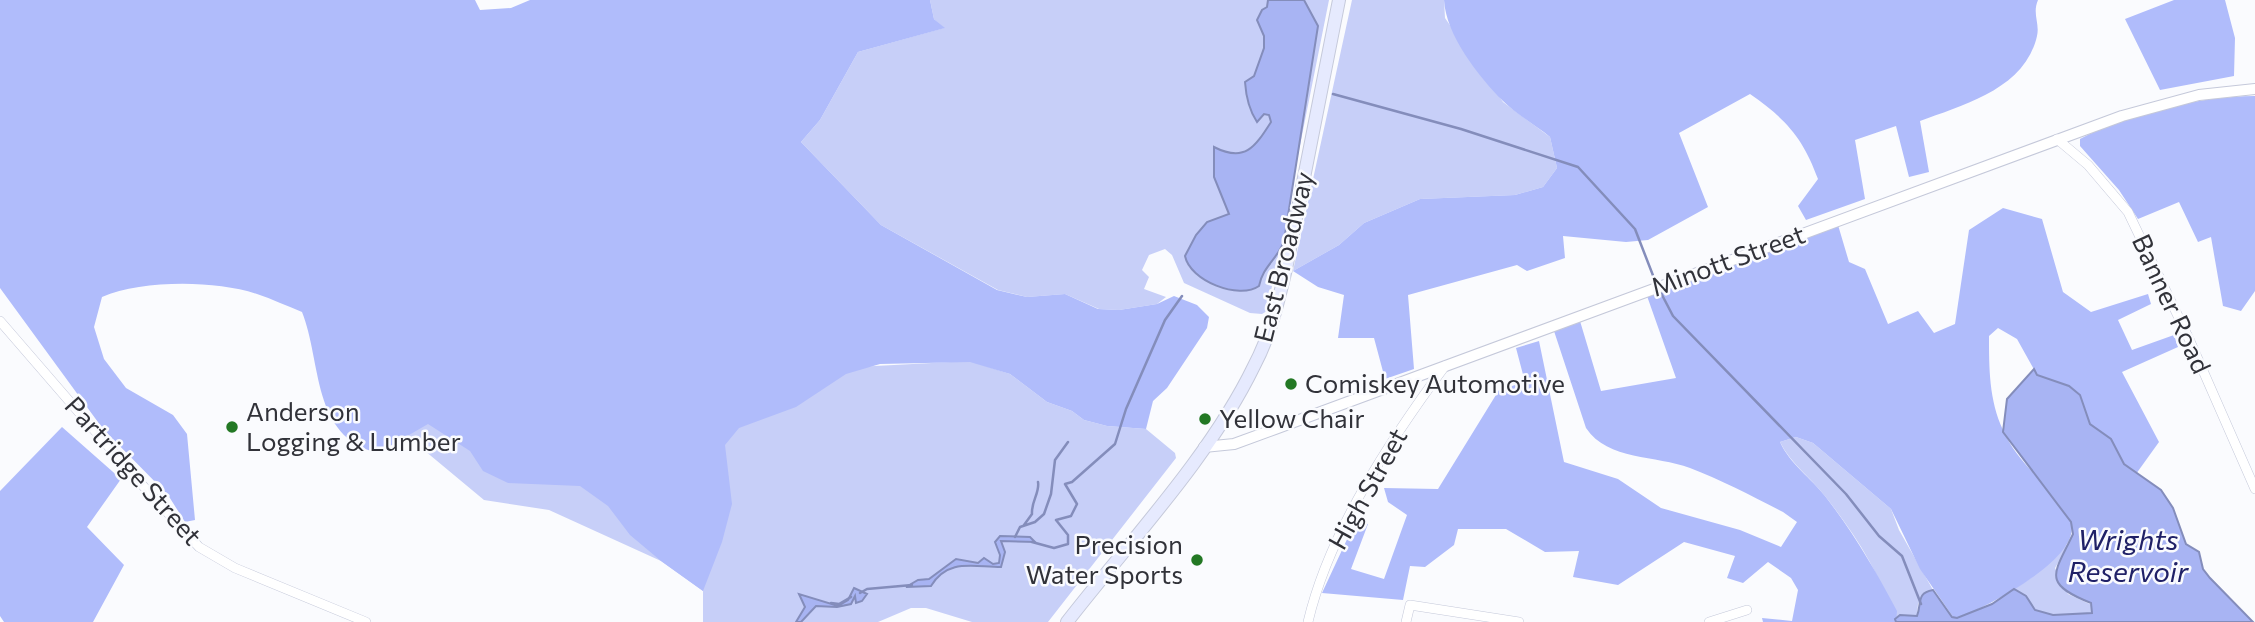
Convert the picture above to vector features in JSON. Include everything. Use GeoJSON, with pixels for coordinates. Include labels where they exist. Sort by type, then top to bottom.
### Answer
{"type":"FeatureCollection","features":[{"type":"Feature","properties":{"kind":"main road","name":"East Broadway"},"geometry":{"type":"LineString","coordinates":[[1067,622],[1204,447],[1255,366],[1277,308],[1339,0]]}},
{"type":"Feature","properties":{"kind":"street","name":"Minott Street"},"geometry":{"type":"LineString","coordinates":[[1204,447],[1234,444],[2057,139],[2179,99],[2219,91],[2255,89]]}},
{"type":"Feature","properties":{"kind":"street","name":"Banner Road"},"geometry":{"type":"LineString","coordinates":[[2057,139],[2088,165],[2127,212],[2190,341],[2255,489]]}},
{"type":"Feature","properties":{"kind":"street","name":"Partridge Street"},"geometry":{"type":"LineString","coordinates":[[0,321],[134,476],[200,547],[235,568],[366,622]]}},
{"type":"Feature","properties":{"kind":"street","name":"High Street"},"geometry":{"type":"LineString","coordinates":[[1308,622],[1325,570],[1344,528],[1398,434],[1446,365]]}},
{"type":"Feature","properties":{"kind":"street"},"geometry":{"type":"LineString","coordinates":[[1406,622],[1410,604],[1500,621],[1519,622]]}},
{"type":"Feature","properties":{"kind":"street"},"geometry":{"type":"LineString","coordinates":[[1709,622],[1747,610]]}},
{"type":"Feature","properties":{"kind":"shaded area"},"geometry":{"type":"Polygon","coordinates":[[[0,0],[475,0],[480,10],[511,8],[530,0],[930,0],[934,19],[945,28],[858,52],[820,120],[801,142],[881,225],[997,290],[1027,297],[1065,294],[1098,309],[1119,310],[1157,304],[1174,296],[1197,305],[1209,317],[1207,328],[1167,388],[1153,401],[1146,429],[1107,426],[1084,420],[1072,411],[1047,402],[1010,374],[970,362],[880,364],[846,374],[796,407],[739,428],[725,445],[732,504],[722,542],[703,591],[630,535],[608,506],[580,486],[508,483],[483,471],[470,451],[428,424],[378,453],[356,444],[341,431],[330,415],[322,395],[302,312],[257,294],[220,286],[157,285],[118,291],[102,297],[94,327],[104,359],[126,388],[173,415],[187,434],[195,520],[185,522],[168,495],[103,429],[0,288],[0,0]]]}},
{"type":"Feature","properties":{"kind":"shaded area"},"geometry":{"type":"Polygon","coordinates":[[[930,0],[1329,0],[1267,311],[1262,314],[1250,313],[1184,283],[1172,255],[1165,249],[1149,255],[1142,270],[1149,277],[1144,289],[1166,297],[1157,304],[1119,310],[1099,309],[1065,294],[1027,297],[998,290],[881,225],[801,142],[820,120],[858,52],[944,28],[934,19],[930,0]]]}},
{"type":"Feature","properties":{"kind":"shaded area"},"geometry":{"type":"Polygon","coordinates":[[[1352,0],[1444,0],[1445,18],[1503,102],[1550,137],[1557,168],[1543,187],[1515,195],[1420,199],[1364,223],[1339,245],[1293,271],[1352,0]]]}},
{"type":"Feature","properties":{"kind":"shaded area"},"geometry":{"type":"Polygon","coordinates":[[[1444,0],[2038,0],[2038,31],[2030,54],[2020,69],[2006,82],[1973,101],[1920,121],[1929,172],[1909,177],[1896,126],[1855,140],[1865,199],[1806,220],[1798,206],[1818,179],[1812,165],[1792,130],[1750,94],[1679,133],[1708,207],[1648,240],[1626,242],[1563,236],[1565,258],[1527,271],[1517,265],[1408,295],[1414,369],[1385,379],[1374,338],[1338,338],[1344,295],[1318,287],[1293,271],[1339,245],[1364,223],[1420,199],[1515,195],[1543,187],[1557,168],[1550,137],[1503,101],[1465,54],[1451,27],[1444,0]]]}},
{"type":"Feature","properties":{"kind":"shaded area"},"geometry":{"type":"Polygon","coordinates":[[[2174,0],[2225,0],[2235,38],[2234,76],[2160,90],[2125,19],[2174,0]]]}},
{"type":"Feature","properties":{"kind":"shaded area"},"geometry":{"type":"Polygon","coordinates":[[[2255,96],[2255,291],[2241,311],[2223,306],[2211,237],[2198,242],[2179,202],[2138,219],[2119,190],[2080,146],[2080,139],[2121,121],[2165,108],[2210,99],[2255,96]]]}},
{"type":"Feature","properties":{"kind":"shaded area"},"geometry":{"type":"Polygon","coordinates":[[[2003,208],[2042,219],[2063,292],[2091,312],[2148,294],[2151,304],[2118,320],[2132,350],[2174,335],[2178,347],[2122,372],[2159,442],[2136,474],[2124,464],[2111,439],[2090,424],[2079,394],[2037,375],[2017,339],[1998,328],[1989,336],[1992,396],[1998,419],[2009,443],[2070,520],[2071,534],[2063,549],[2049,564],[2009,593],[1970,613],[1953,617],[1920,569],[1891,509],[1813,443],[1796,437],[1780,442],[1795,464],[1825,496],[1855,538],[1897,611],[1896,622],[1763,622],[1762,618],[1792,621],[1798,590],[1791,578],[1768,562],[1743,583],[1727,578],[1735,556],[1684,542],[1618,585],[1573,577],[1579,551],[1545,552],[1506,529],[1458,529],[1454,545],[1425,567],[1410,566],[1403,600],[1322,593],[1356,520],[1368,524],[1351,569],[1384,579],[1407,515],[1388,502],[1384,488],[1438,489],[1499,390],[1525,382],[1516,348],[1539,341],[1564,462],[1618,479],[1661,508],[1740,530],[1781,547],[1797,522],[1783,512],[1690,468],[1620,452],[1595,439],[1586,428],[1554,331],[1580,321],[1601,391],[1676,378],[1647,296],[1838,225],[1849,262],[1865,269],[1888,324],[1918,311],[1934,333],[1955,324],[1969,230],[2003,208]]]}},
{"type":"Feature","properties":{"kind":"shaded area"},"geometry":{"type":"Polygon","coordinates":[[[970,361],[1010,374],[1047,402],[1072,411],[1084,420],[1107,426],[1146,429],[1175,453],[1176,458],[1048,622],[972,622],[926,608],[911,608],[878,622],[703,622],[703,591],[661,561],[549,510],[484,500],[389,421],[780,371],[970,361]]]}},
{"type":"Feature","properties":{"kind":"shaded area"},"geometry":{"type":"Polygon","coordinates":[[[62,427],[121,479],[87,527],[124,565],[93,622],[4,622],[0,616],[0,491],[62,427]]]}},
{"type":"Feature","properties":{"kind":"shaded area"},"geometry":{"type":"Polygon","coordinates":[[[1796,437],[1813,443],[1891,509],[1899,530],[1933,590],[1925,592],[1918,604],[1917,616],[1900,615],[1895,619],[1882,586],[1856,539],[1825,496],[1795,464],[1780,442],[1796,437]]]}},
{"type":"Feature","properties":{"kind":"shaded area"},"geometry":{"type":"Polygon","coordinates":[[[2070,542],[2055,568],[2068,594],[2094,606],[2092,613],[2053,615],[2035,610],[2026,596],[2014,589],[2031,578],[2070,542]]]}},
{"type":"Feature","properties":{"kind":"water"},"geometry":{"type":"Polygon","coordinates":[[[1268,0],[1304,0],[1318,26],[1284,241],[1259,286],[1240,291],[1216,286],[1205,280],[1189,265],[1185,256],[1196,235],[1207,222],[1229,214],[1214,177],[1214,147],[1234,153],[1248,150],[1260,139],[1271,122],[1269,115],[1264,114],[1257,122],[1248,103],[1245,82],[1254,76],[1264,48],[1264,36],[1257,20],[1262,10],[1267,7],[1268,0]]]}},
{"type":"Feature","properties":{"kind":"water","name":"Wrights Reservoir"},"geometry":{"type":"Polygon","coordinates":[[[2034,369],[2037,375],[2069,386],[2080,395],[2090,424],[2111,439],[2124,464],[2161,490],[2173,508],[2186,544],[2199,552],[2203,569],[2253,622],[1896,622],[1895,619],[1900,615],[1917,616],[1922,596],[1933,590],[1952,617],[1957,618],[1992,604],[2014,589],[2026,596],[2035,610],[2053,615],[2092,613],[2091,603],[2064,589],[2056,576],[2061,558],[2073,534],[2071,522],[2003,432],[2007,399],[2034,369]]]}},
{"type":"Feature","properties":{"kind":"water"},"geometry":{"type":"Polygon","coordinates":[[[1000,536],[1030,537],[1035,542],[1001,541],[1005,552],[1001,567],[962,566],[945,571],[931,586],[906,587],[918,580],[929,579],[956,559],[978,563],[984,558],[993,564],[999,563],[1000,555],[995,542],[1000,536]]]}},
{"type":"Feature","properties":{"kind":"water"},"geometry":{"type":"Polygon","coordinates":[[[854,588],[867,594],[862,601],[856,603],[855,596],[851,604],[837,607],[816,606],[801,622],[796,622],[805,607],[799,594],[838,606],[848,600],[854,588]]]}},
{"type":"Feature","properties":{"kind":"waterway"},"geometry":{"type":"LineString","coordinates":[[1333,94],[1461,129],[1578,167],[1635,229],[1654,278]]}},
{"type":"Feature","properties":{"kind":"waterway"},"geometry":{"type":"LineString","coordinates":[[1661,293],[1673,316],[1846,494],[1879,536],[1902,556],[1921,604]]}},
{"type":"Feature","properties":{"kind":"waterway"},"geometry":{"type":"LineString","coordinates":[[1032,542],[1054,548],[1068,544],[1068,535],[1056,520],[1071,516],[1077,504],[1065,484],[1072,482],[1115,444],[1126,409],[1165,320],[1182,296]]}},
{"type":"Feature","properties":{"kind":"waterway"},"geometry":{"type":"LineString","coordinates":[[1015,537],[1020,527],[1035,522],[1044,514],[1051,494],[1055,460],[1068,442]]}},
{"type":"Feature","properties":{"kind":"waterway"},"geometry":{"type":"LineString","coordinates":[[1024,525],[1032,514],[1038,482]]}},
{"type":"Feature","properties":{"kind":"waterway"},"geometry":{"type":"LineString","coordinates":[[860,593],[867,589],[912,585]]}},
{"type":"Feature","properties":{"kind":"waterway"},"geometry":{"type":"LineString","coordinates":[[831,603],[839,604],[851,597]]}},
{"type":"Feature","properties":{"kind":"place","name":"Comiskey Automotive"},"geometry":{"type":"Point","coordinates":[1291,384]}},
{"type":"Feature","properties":{"kind":"place","name":"Yellow Chair"},"geometry":{"type":"Point","coordinates":[1205,419]}},
{"type":"Feature","properties":{"kind":"place","name":"Anderson Logging & Lumber"},"geometry":{"type":"Point","coordinates":[232,427]}},
{"type":"Feature","properties":{"kind":"place","name":"Precision Water Sports"},"geometry":{"type":"Point","coordinates":[1197,560]}}]}
